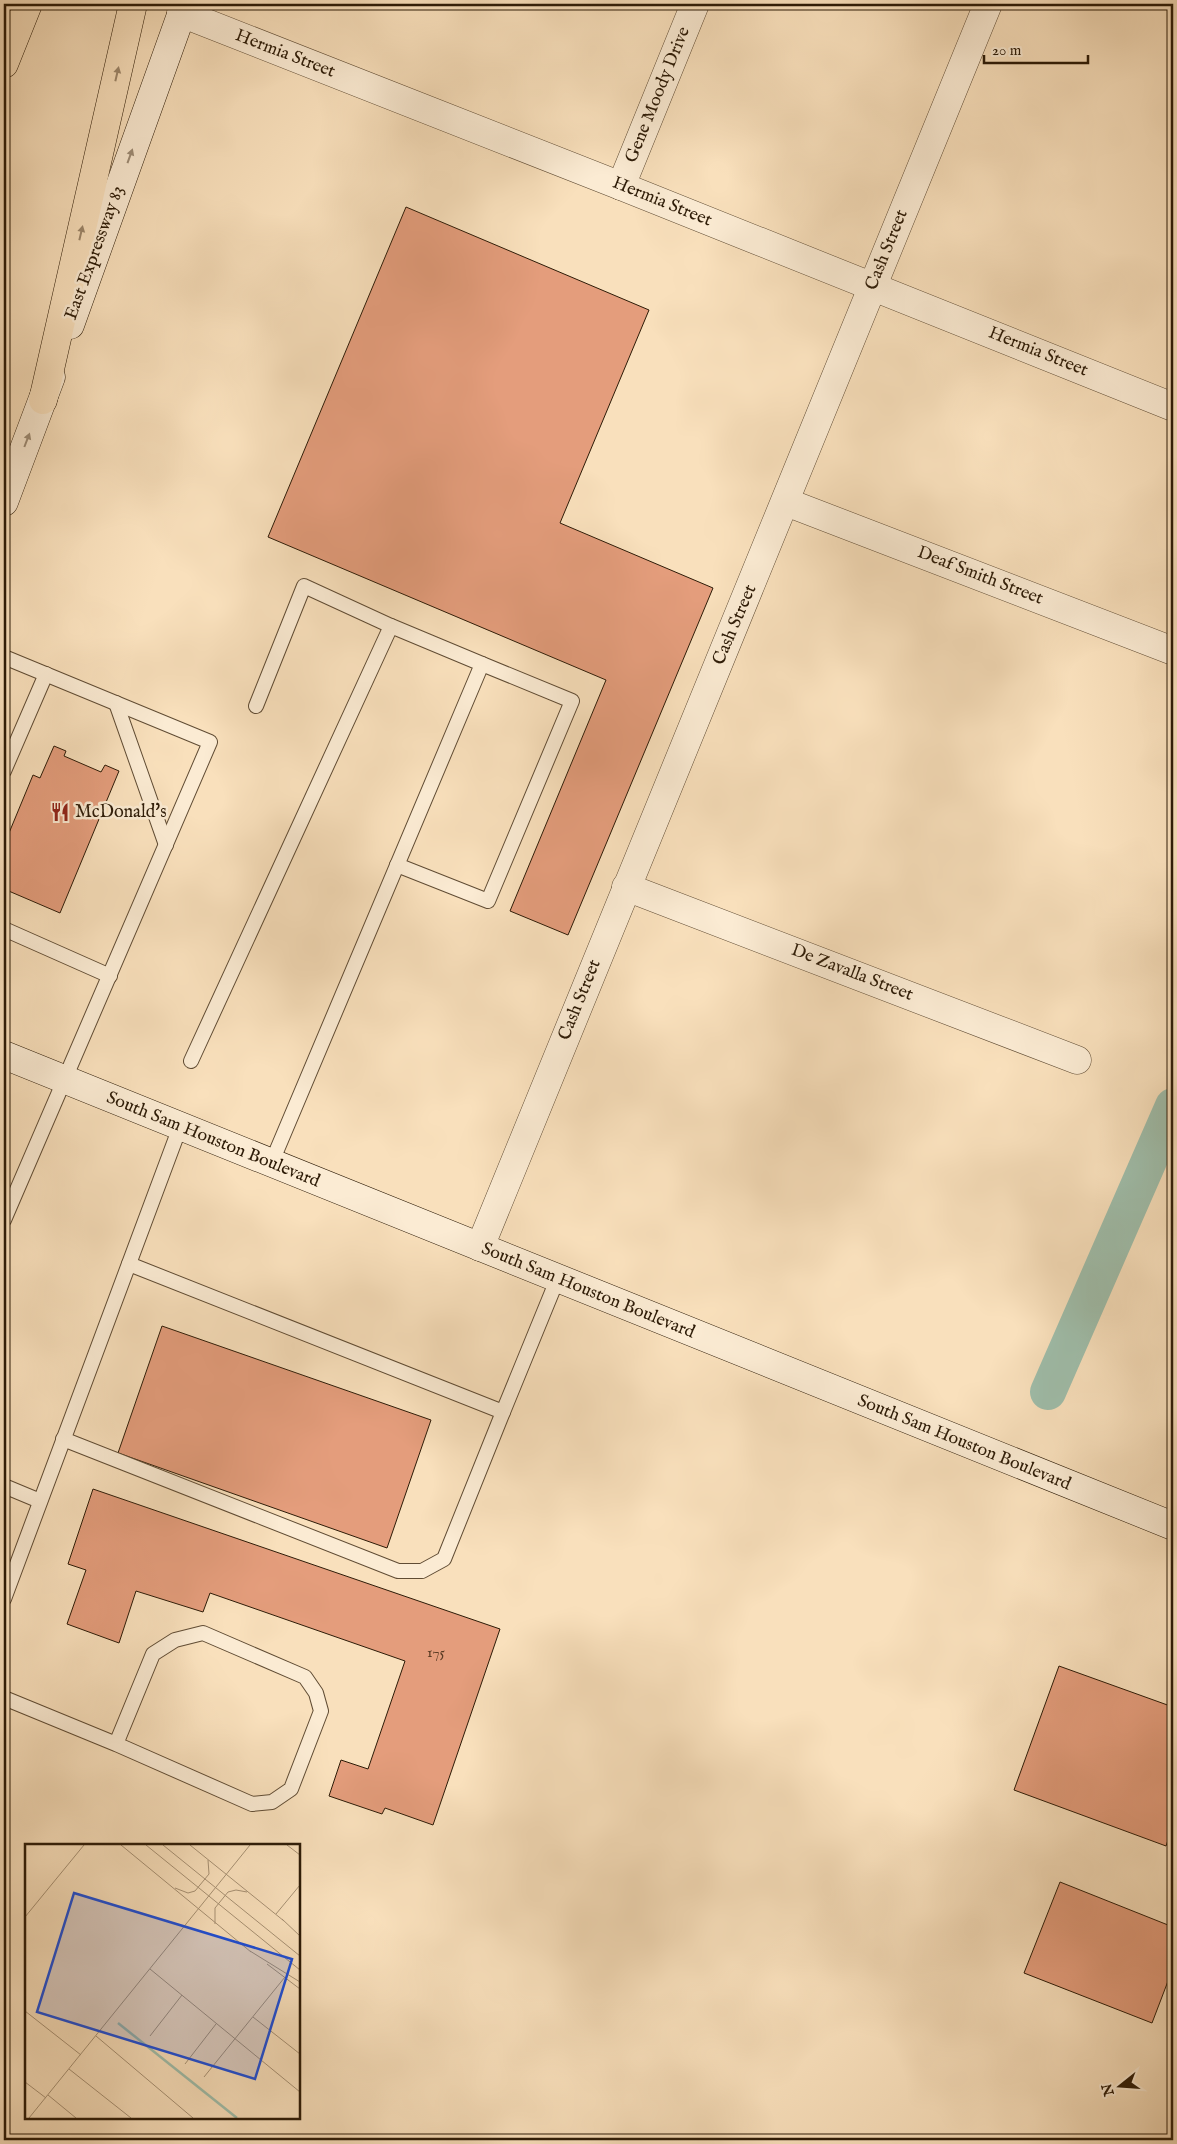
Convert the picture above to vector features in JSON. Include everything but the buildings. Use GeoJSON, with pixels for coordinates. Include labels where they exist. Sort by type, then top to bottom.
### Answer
{"type":"FeatureCollection","features":[{"type":"Feature","properties":{"kind":"highway"},"geometry":{"type":"LineString","coordinates":[[4,64],[28,4]]}},
{"type":"Feature","properties":{"kind":"highway"},"geometry":{"type":"LineString","coordinates":[[43,400],[133,4]]}},
{"type":"Feature","properties":{"kind":"street","name":"Gene Moody Drive"},"geometry":{"type":"LineString","coordinates":[[621,186],[695,4]]}},
{"type":"Feature","properties":{"kind":"street","name":"Cash Street"},"geometry":{"type":"LineString","coordinates":[[480,1247],[988,4]]}},
{"type":"Feature","properties":{"kind":"street","name":"East Expressway 83"},"geometry":{"type":"LineString","coordinates":[[4,502],[43,400],[183,8]]}},
{"type":"Feature","properties":{"kind":"street","name":"Hermia Street"},"geometry":{"type":"LineString","coordinates":[[183,8],[1173,407]]}},
{"type":"Feature","properties":{"kind":"street","name":"Deaf Smith Street"},"geometry":{"type":"LineString","coordinates":[[786,502],[1173,651]]}},
{"type":"Feature","properties":{"kind":"street","name":"De Zavalla Street"},"geometry":{"type":"LineString","coordinates":[[626,887],[1077,1060]]}},
{"type":"Feature","properties":{"kind":"street","name":"South Sam Houston Boulevard"},"geometry":{"type":"LineString","coordinates":[[4,1055],[480,1247],[557,1280],[1173,1526]]}},
{"type":"Feature","properties":{"kind":"lane"},"geometry":{"type":"LineString","coordinates":[[256,706],[304,586],[391,626],[572,701],[488,901],[398,865]]}},
{"type":"Feature","properties":{"kind":"lane"},"geometry":{"type":"LineString","coordinates":[[191,1061],[391,626]]}},
{"type":"Feature","properties":{"kind":"lane"},"geometry":{"type":"LineString","coordinates":[[4,657],[210,742],[65,1080],[10,1189],[4,1220]]}},
{"type":"Feature","properties":{"kind":"lane"},"geometry":{"type":"LineString","coordinates":[[271,1164],[482,664]]}},
{"type":"Feature","properties":{"kind":"lane"},"geometry":{"type":"LineString","coordinates":[[4,771],[46,674]]}},
{"type":"Feature","properties":{"kind":"lane"},"geometry":{"type":"LineString","coordinates":[[116,703],[166,844]]}},
{"type":"Feature","properties":{"kind":"lane"},"geometry":{"type":"LineString","coordinates":[[4,929],[110,976]]}},
{"type":"Feature","properties":{"kind":"lane"},"geometry":{"type":"LineString","coordinates":[[4,1599],[180,1127]]}},
{"type":"Feature","properties":{"kind":"lane"},"geometry":{"type":"LineString","coordinates":[[129,1264],[503,1412]]}},
{"type":"Feature","properties":{"kind":"lane"},"geometry":{"type":"LineString","coordinates":[[63,1439],[398,1571],[422,1571],[444,1559],[557,1280]]}},
{"type":"Feature","properties":{"kind":"lane"},"geometry":{"type":"LineString","coordinates":[[4,1486],[40,1501]]}},
{"type":"Feature","properties":{"kind":"lane"},"geometry":{"type":"LineString","coordinates":[[4,1698],[116,1744],[252,1804],[272,1802],[291,1789],[321,1711],[316,1693],[305,1677],[203,1633],[175,1640],[153,1654],[116,1744]]}},
{"type":"Feature","properties":{"kind":"waterway"},"geometry":{"type":"LineString","coordinates":[[1048,1392],[1173,1106]]}},
{"type":"Feature","properties":{"kind":"place","name":"McDonald's"},"geometry":{"type":"Point","coordinates":[60,812]}}]}
